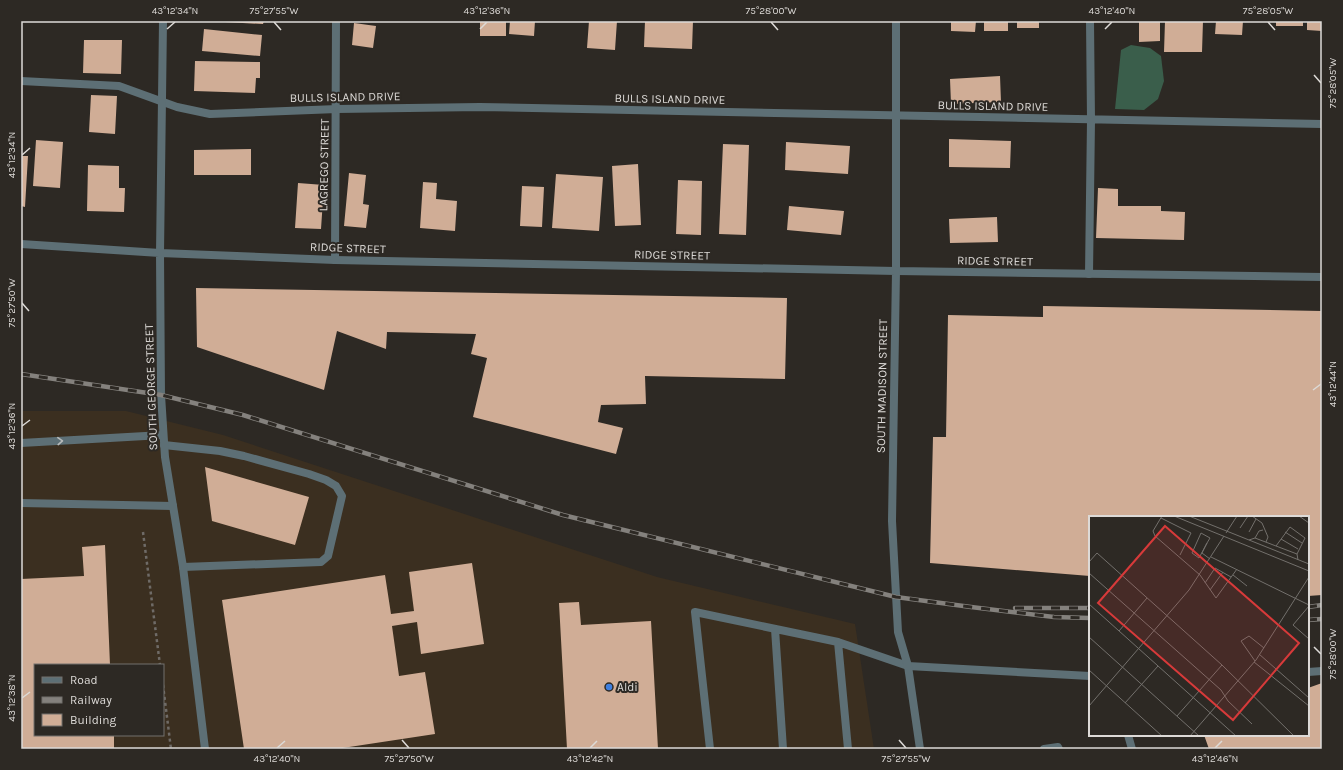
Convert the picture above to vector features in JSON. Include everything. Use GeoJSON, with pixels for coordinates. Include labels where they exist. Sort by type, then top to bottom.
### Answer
{"type":"FeatureCollection","features":[{"type":"Feature","properties":{"kind":"street","name":"SOUTH GEORGE STREET"},"geometry":{"type":"LineString","coordinates":[[163,21],[160,253],[161,395],[163,435],[183,567],[205,749]]}},
{"type":"Feature","properties":{"kind":"street","name":"LAGREGO STREET"},"geometry":{"type":"LineString","coordinates":[[335,260],[337,109],[336,21]]}},
{"type":"Feature","properties":{"kind":"street","name":"SOUTH MADISON STREET"},"geometry":{"type":"LineString","coordinates":[[896,21],[896,271],[892,521],[898,632],[908,666],[920,749]]}},
{"type":"Feature","properties":{"kind":"street"},"geometry":{"type":"LineString","coordinates":[[1089,274],[1091,120],[1090,21]]}},
{"type":"Feature","properties":{"kind":"street","name":"BULLS ISLAND DRIVE"},"geometry":{"type":"LineString","coordinates":[[21,81],[119,86],[177,107],[210,114],[337,109],[480,107],[1322,124]]}},
{"type":"Feature","properties":{"kind":"street","name":"RIDGE STREET"},"geometry":{"type":"LineString","coordinates":[[21,244],[160,253],[335,260],[1322,278]]}},
{"type":"Feature","properties":{"kind":"street"},"geometry":{"type":"LineString","coordinates":[[21,443],[163,435]]}},
{"type":"Feature","properties":{"kind":"street"},"geometry":{"type":"LineString","coordinates":[[164,445],[220,451],[244,456],[315,476],[336,486],[342,496],[328,556],[321,562],[183,567]]}},
{"type":"Feature","properties":{"kind":"street"},"geometry":{"type":"LineString","coordinates":[[21,503],[173,506]]}},
{"type":"Feature","properties":{"kind":"street"},"geometry":{"type":"LineString","coordinates":[[710,749],[695,612],[838,642],[908,666],[1089,676]]}},
{"type":"Feature","properties":{"kind":"street"},"geometry":{"type":"LineString","coordinates":[[775,629],[783,749]]}},
{"type":"Feature","properties":{"kind":"street"},"geometry":{"type":"LineString","coordinates":[[838,642],[848,749]]}},
{"type":"Feature","properties":{"kind":"street"},"geometry":{"type":"LineString","coordinates":[[1309,672],[1322,671]]}},
{"type":"Feature","properties":{"kind":"street"},"geometry":{"type":"LineString","coordinates":[[1128,736],[1132,749]]}},
{"type":"Feature","properties":{"kind":"street"},"geometry":{"type":"LineString","coordinates":[[1044,749],[1058,747],[1059,749]]}},
{"type":"Feature","properties":{"kind":"path"},"geometry":{"type":"LineString","coordinates":[[143,532],[160,664]]}},
{"type":"Feature","properties":{"kind":"path"},"geometry":{"type":"LineString","coordinates":[[164,693],[171,749]]}},
{"type":"Feature","properties":{"kind":"shaded area"},"geometry":{"type":"Polygon","coordinates":[[[21,411],[126,411],[223,435],[657,577],[855,624],[874,749],[21,749],[21,411]]]}},
{"type":"Feature","properties":{"kind":"green space"},"geometry":{"type":"Polygon","coordinates":[[[1131,45],[1150,48],[1161,56],[1164,81],[1158,99],[1144,110],[1115,109],[1121,50],[1131,45]]]}},
{"type":"Feature","properties":{"kind":"building"},"geometry":{"type":"Polygon","coordinates":[[[225,21],[264,21],[263,24],[225,21]]]}},
{"type":"Feature","properties":{"kind":"building"},"geometry":{"type":"Polygon","coordinates":[[[480,21],[506,21],[506,36],[480,36],[480,21]]]}},
{"type":"Feature","properties":{"kind":"building"},"geometry":{"type":"Polygon","coordinates":[[[510,21],[535,21],[534,36],[509,34],[510,21]]]}},
{"type":"Feature","properties":{"kind":"building"},"geometry":{"type":"Polygon","coordinates":[[[589,21],[617,21],[615,50],[587,48],[589,21]]]}},
{"type":"Feature","properties":{"kind":"building"},"geometry":{"type":"Polygon","coordinates":[[[645,21],[693,21],[692,49],[644,47],[645,21]]]}},
{"type":"Feature","properties":{"kind":"building"},"geometry":{"type":"Polygon","coordinates":[[[951,21],[976,21],[975,32],[951,31],[951,21]]]}},
{"type":"Feature","properties":{"kind":"building"},"geometry":{"type":"Polygon","coordinates":[[[984,21],[1008,21],[1008,31],[984,31],[984,21]]]}},
{"type":"Feature","properties":{"kind":"building"},"geometry":{"type":"Polygon","coordinates":[[[1017,21],[1039,21],[1039,28],[1017,28],[1017,21]]]}},
{"type":"Feature","properties":{"kind":"building"},"geometry":{"type":"Polygon","coordinates":[[[1139,21],[1160,21],[1160,41],[1139,42],[1139,21]]]}},
{"type":"Feature","properties":{"kind":"building"},"geometry":{"type":"Polygon","coordinates":[[[1165,21],[1203,21],[1202,52],[1164,52],[1165,21]]]}},
{"type":"Feature","properties":{"kind":"building"},"geometry":{"type":"Polygon","coordinates":[[[1216,21],[1243,21],[1242,35],[1215,34],[1216,21]]]}},
{"type":"Feature","properties":{"kind":"building"},"geometry":{"type":"Polygon","coordinates":[[[1276,21],[1303,21],[1303,26],[1276,26],[1276,21]]]}},
{"type":"Feature","properties":{"kind":"building"},"geometry":{"type":"Polygon","coordinates":[[[1307,21],[1322,21],[1322,31],[1307,30],[1307,21]]]}},
{"type":"Feature","properties":{"kind":"building"},"geometry":{"type":"Polygon","coordinates":[[[354,23],[376,26],[373,48],[352,45],[354,23]]]}},
{"type":"Feature","properties":{"kind":"building"},"geometry":{"type":"Polygon","coordinates":[[[204,29],[262,35],[260,56],[202,51],[204,29]]]}},
{"type":"Feature","properties":{"kind":"building"},"geometry":{"type":"Polygon","coordinates":[[[84,40],[122,40],[121,74],[83,73],[84,40]]]}},
{"type":"Feature","properties":{"kind":"building"},"geometry":{"type":"Polygon","coordinates":[[[195,61],[260,62],[260,78],[256,78],[255,93],[194,91],[195,61]]]}},
{"type":"Feature","properties":{"kind":"building"},"geometry":{"type":"Polygon","coordinates":[[[1000,76],[1001,102],[951,104],[950,79],[1000,76]]]}},
{"type":"Feature","properties":{"kind":"building"},"geometry":{"type":"Polygon","coordinates":[[[91,95],[117,96],[115,134],[89,132],[91,95]]]}},
{"type":"Feature","properties":{"kind":"building"},"geometry":{"type":"Polygon","coordinates":[[[949,139],[1011,141],[1010,168],[949,167],[949,139]]]}},
{"type":"Feature","properties":{"kind":"building"},"geometry":{"type":"Polygon","coordinates":[[[36,140],[63,142],[60,188],[33,186],[36,140]]]}},
{"type":"Feature","properties":{"kind":"building"},"geometry":{"type":"Polygon","coordinates":[[[786,142],[850,146],[848,174],[785,170],[786,142]]]}},
{"type":"Feature","properties":{"kind":"building"},"geometry":{"type":"Polygon","coordinates":[[[723,144],[749,145],[746,235],[719,234],[723,144]]]}},
{"type":"Feature","properties":{"kind":"building"},"geometry":{"type":"Polygon","coordinates":[[[251,149],[251,175],[194,175],[194,150],[251,149]]]}},
{"type":"Feature","properties":{"kind":"building"},"geometry":{"type":"Polygon","coordinates":[[[21,156],[28,156],[25,207],[21,206],[21,156]]]}},
{"type":"Feature","properties":{"kind":"building"},"geometry":{"type":"Polygon","coordinates":[[[638,164],[641,225],[615,226],[612,166],[638,164]]]}},
{"type":"Feature","properties":{"kind":"building"},"geometry":{"type":"Polygon","coordinates":[[[88,165],[119,166],[119,188],[125,188],[124,212],[87,211],[88,165]]]}},
{"type":"Feature","properties":{"kind":"building"},"geometry":{"type":"Polygon","coordinates":[[[349,173],[366,175],[363,204],[369,205],[366,228],[344,226],[349,173]]]}},
{"type":"Feature","properties":{"kind":"building"},"geometry":{"type":"Polygon","coordinates":[[[556,174],[603,177],[599,231],[552,228],[556,174]]]}},
{"type":"Feature","properties":{"kind":"building"},"geometry":{"type":"Polygon","coordinates":[[[678,180],[702,181],[701,235],[676,234],[678,180]]]}},
{"type":"Feature","properties":{"kind":"building"},"geometry":{"type":"Polygon","coordinates":[[[423,182],[437,183],[436,199],[457,201],[455,231],[420,228],[423,182]]]}},
{"type":"Feature","properties":{"kind":"building"},"geometry":{"type":"Polygon","coordinates":[[[298,183],[324,185],[321,229],[295,228],[298,183]]]}},
{"type":"Feature","properties":{"kind":"building"},"geometry":{"type":"Polygon","coordinates":[[[522,186],[544,187],[542,227],[520,226],[522,186]]]}},
{"type":"Feature","properties":{"kind":"building"},"geometry":{"type":"Polygon","coordinates":[[[1098,188],[1118,189],[1118,206],[1161,206],[1161,211],[1185,212],[1184,240],[1096,238],[1098,188]]]}},
{"type":"Feature","properties":{"kind":"building"},"geometry":{"type":"Polygon","coordinates":[[[789,206],[844,211],[841,235],[787,230],[789,206]]]}},
{"type":"Feature","properties":{"kind":"building"},"geometry":{"type":"Polygon","coordinates":[[[997,217],[998,242],[950,243],[949,219],[997,217]]]}},
{"type":"Feature","properties":{"kind":"building"},"geometry":{"type":"Polygon","coordinates":[[[196,288],[787,298],[785,379],[645,376],[646,404],[601,405],[598,422],[623,428],[616,454],[473,417],[487,358],[471,354],[476,334],[387,332],[386,349],[337,331],[324,390],[197,347],[196,288]]]}},
{"type":"Feature","properties":{"kind":"building"},"geometry":{"type":"Polygon","coordinates":[[[1043,306],[1322,311],[1322,595],[1309,596],[1309,516],[1089,516],[1089,576],[930,563],[933,437],[946,437],[948,315],[1043,317],[1043,306]]]}},
{"type":"Feature","properties":{"kind":"building"},"geometry":{"type":"Polygon","coordinates":[[[205,467],[309,497],[295,545],[212,521],[205,467]]]}},
{"type":"Feature","properties":{"kind":"building"},"geometry":{"type":"Polygon","coordinates":[[[105,545],[110,664],[34,664],[34,736],[114,736],[114,749],[21,749],[21,579],[84,576],[82,547],[105,545]]]}},
{"type":"Feature","properties":{"kind":"building"},"geometry":{"type":"Polygon","coordinates":[[[472,563],[484,644],[421,654],[417,622],[392,626],[399,676],[425,672],[435,734],[336,749],[244,749],[222,600],[385,575],[391,614],[414,611],[409,572],[472,563]]]}},
{"type":"Feature","properties":{"kind":"building","name":"Aldi"},"geometry":{"type":"Polygon","coordinates":[[[579,602],[581,625],[651,621],[658,749],[567,749],[559,603],[579,602]]]}},
{"type":"Feature","properties":{"kind":"building"},"geometry":{"type":"Polygon","coordinates":[[[1322,683],[1322,749],[1209,749],[1204,736],[1309,736],[1309,688],[1322,683]]]}},
{"type":"Feature","properties":{"kind":"railway"},"geometry":{"type":"LineString","coordinates":[[21,374],[161,395],[243,415],[563,515],[896,597],[1054,617],[1089,618]]}},
{"type":"Feature","properties":{"kind":"railway"},"geometry":{"type":"LineString","coordinates":[[1309,607],[1322,605]]}},
{"type":"Feature","properties":{"kind":"railway"},"geometry":{"type":"LineString","coordinates":[[1015,608],[1089,608]]}},
{"type":"Feature","properties":{"kind":"railway"},"geometry":{"type":"LineString","coordinates":[[1309,620],[1322,619]]}},
{"type":"Feature","properties":{"kind":"place","name":"Aldi"},"geometry":{"type":"Point","coordinates":[609,687]}}]}
